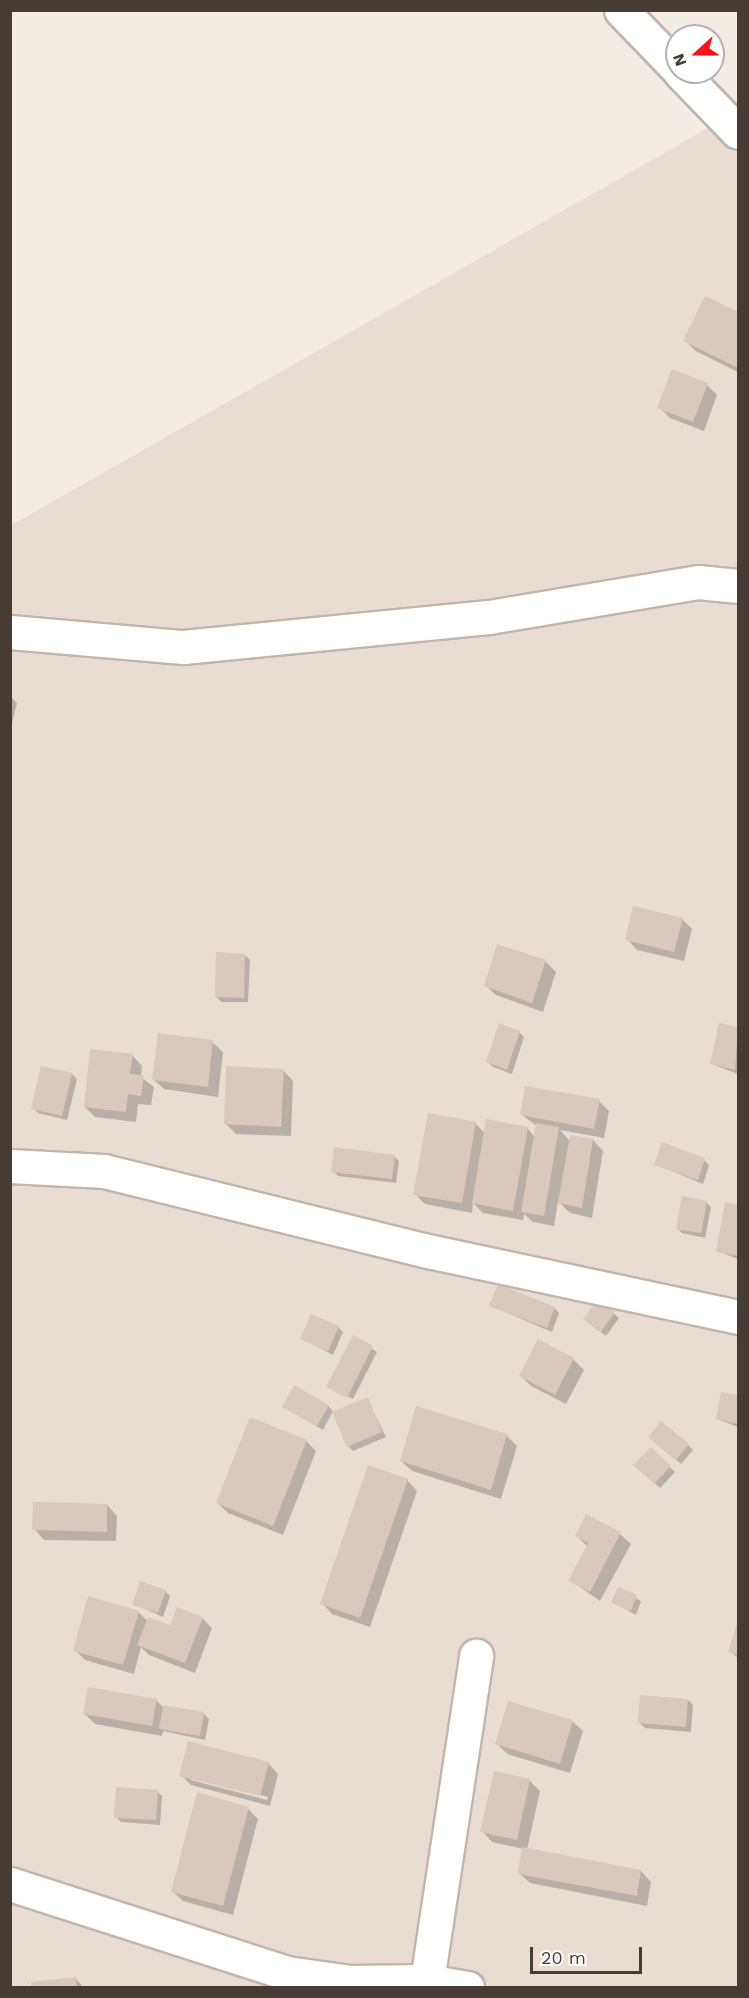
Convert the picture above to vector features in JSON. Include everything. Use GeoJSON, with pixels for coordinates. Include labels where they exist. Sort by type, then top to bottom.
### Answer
{"type":"FeatureCollection","features":[{"type":"Feature","properties":{"kind":"street"},"geometry":{"type":"LineString","coordinates":[[621,10],[665,56]]}},
{"type":"Feature","properties":{"kind":"street"},"geometry":{"type":"LineString","coordinates":[[692,84],[738,132]]}},
{"type":"Feature","properties":{"kind":"street"},"geometry":{"type":"LineString","coordinates":[[10,632],[183,647],[489,618],[698,582],[738,586]]}},
{"type":"Feature","properties":{"kind":"street"},"geometry":{"type":"LineString","coordinates":[[10,1166],[104,1171],[440,1254],[738,1317]]}},
{"type":"Feature","properties":{"kind":"street"},"geometry":{"type":"LineString","coordinates":[[424,1984],[476,1656]]}},
{"type":"Feature","properties":{"kind":"street"},"geometry":{"type":"LineString","coordinates":[[10,1884],[147,1924],[287,1973],[350,1982],[467,1988]]}},
{"type":"Feature","properties":{"kind":"shaded area"},"geometry":{"type":"Polygon","coordinates":[[[738,111],[738,1987],[11,1987],[10,526],[738,111]]]}},
{"type":"Feature","properties":{"kind":"building"},"geometry":{"type":"Polygon","coordinates":[[[705,296],[738,312],[738,368],[683,341],[705,296]]]}},
{"type":"Feature","properties":{"kind":"building"},"geometry":{"type":"Polygon","coordinates":[[[672,369],[708,383],[693,422],[657,408],[672,369]]]}},
{"type":"Feature","properties":{"kind":"building"},"geometry":{"type":"Polygon","coordinates":[[[633,906],[683,918],[674,952],[625,940],[633,906]]]}},
{"type":"Feature","properties":{"kind":"building"},"geometry":{"type":"Polygon","coordinates":[[[497,944],[546,960],[532,1003],[484,986],[497,944]]]}},
{"type":"Feature","properties":{"kind":"building"},"geometry":{"type":"Polygon","coordinates":[[[216,952],[245,954],[244,998],[215,997],[216,952]]]}},
{"type":"Feature","properties":{"kind":"building"},"geometry":{"type":"Polygon","coordinates":[[[499,1023],[520,1031],[507,1070],[486,1062],[499,1023]]]}},
{"type":"Feature","properties":{"kind":"building"},"geometry":{"type":"Polygon","coordinates":[[[719,1023],[738,1027],[735,1070],[710,1064],[719,1023]]]}},
{"type":"Feature","properties":{"kind":"building"},"geometry":{"type":"Polygon","coordinates":[[[158,1033],[213,1040],[208,1087],[152,1080],[158,1033]]]}},
{"type":"Feature","properties":{"kind":"building"},"geometry":{"type":"Polygon","coordinates":[[[90,1049],[133,1054],[130,1074],[144,1075],[141,1096],[128,1094],[126,1112],[84,1107],[90,1049]]]}},
{"type":"Feature","properties":{"kind":"building"},"geometry":{"type":"Polygon","coordinates":[[[41,1066],[72,1073],[62,1116],[31,1109],[41,1066]]]}},
{"type":"Feature","properties":{"kind":"building"},"geometry":{"type":"Polygon","coordinates":[[[226,1066],[284,1069],[281,1127],[224,1124],[226,1066]]]}},
{"type":"Feature","properties":{"kind":"building"},"geometry":{"type":"Polygon","coordinates":[[[525,1086],[600,1099],[594,1129],[520,1115],[525,1086]]]}},
{"type":"Feature","properties":{"kind":"building"},"geometry":{"type":"Polygon","coordinates":[[[428,1113],[476,1122],[462,1203],[413,1195],[428,1113]]]}},
{"type":"Feature","properties":{"kind":"building"},"geometry":{"type":"Polygon","coordinates":[[[486,1119],[528,1127],[513,1211],[472,1203],[486,1119]]]}},
{"type":"Feature","properties":{"kind":"building"},"geometry":{"type":"Polygon","coordinates":[[[536,1123],[559,1127],[544,1216],[521,1212],[536,1123]]]}},
{"type":"Feature","properties":{"kind":"building"},"geometry":{"type":"Polygon","coordinates":[[[570,1135],[593,1139],[582,1208],[558,1203],[570,1135]]]}},
{"type":"Feature","properties":{"kind":"building"},"geometry":{"type":"Polygon","coordinates":[[[662,1142],[705,1158],[698,1180],[654,1165],[662,1142]]]}},
{"type":"Feature","properties":{"kind":"building"},"geometry":{"type":"Polygon","coordinates":[[[334,1147],[395,1155],[392,1179],[331,1172],[334,1147]]]}},
{"type":"Feature","properties":{"kind":"building"},"geometry":{"type":"Polygon","coordinates":[[[682,1196],[707,1201],[701,1233],[676,1229],[682,1196]]]}},
{"type":"Feature","properties":{"kind":"building"},"geometry":{"type":"Polygon","coordinates":[[[725,1202],[738,1205],[738,1256],[716,1252],[725,1202]]]}},
{"type":"Feature","properties":{"kind":"building"},"geometry":{"type":"Polygon","coordinates":[[[498,1284],[555,1307],[547,1328],[489,1306],[498,1284]]]}},
{"type":"Feature","properties":{"kind":"building"},"geometry":{"type":"Polygon","coordinates":[[[598,1299],[615,1312],[601,1332],[583,1319],[598,1299]]]}},
{"type":"Feature","properties":{"kind":"building"},"geometry":{"type":"Polygon","coordinates":[[[311,1314],[339,1326],[328,1351],[300,1339],[311,1314]]]}},
{"type":"Feature","properties":{"kind":"building"},"geometry":{"type":"Polygon","coordinates":[[[353,1335],[373,1346],[347,1398],[326,1387],[353,1335]]]}},
{"type":"Feature","properties":{"kind":"building"},"geometry":{"type":"Polygon","coordinates":[[[538,1339],[574,1358],[555,1395],[519,1376],[538,1339]]]}},
{"type":"Feature","properties":{"kind":"building"},"geometry":{"type":"Polygon","coordinates":[[[294,1385],[329,1405],[317,1426],[282,1407],[294,1385]]]}},
{"type":"Feature","properties":{"kind":"building"},"geometry":{"type":"Polygon","coordinates":[[[721,1392],[738,1395],[738,1424],[716,1419],[721,1392]]]}},
{"type":"Feature","properties":{"kind":"building"},"geometry":{"type":"Polygon","coordinates":[[[368,1397],[382,1432],[347,1447],[332,1412],[368,1397]]]}},
{"type":"Feature","properties":{"kind":"building"},"geometry":{"type":"Polygon","coordinates":[[[416,1406],[507,1434],[491,1490],[400,1461],[416,1406]]]}},
{"type":"Feature","properties":{"kind":"building"},"geometry":{"type":"Polygon","coordinates":[[[250,1417],[307,1440],[273,1526],[216,1503],[250,1417]]]}},
{"type":"Feature","properties":{"kind":"building"},"geometry":{"type":"Polygon","coordinates":[[[661,1421],[689,1444],[676,1460],[648,1437],[661,1421]]]}},
{"type":"Feature","properties":{"kind":"building"},"geometry":{"type":"Polygon","coordinates":[[[651,1447],[671,1466],[654,1484],[633,1465],[651,1447]]]}},
{"type":"Feature","properties":{"kind":"building"},"geometry":{"type":"Polygon","coordinates":[[[368,1465],[408,1479],[360,1618],[320,1604],[368,1465]]]}},
{"type":"Feature","properties":{"kind":"building"},"geometry":{"type":"Polygon","coordinates":[[[33,1502],[107,1504],[107,1532],[32,1530],[33,1502]]]}},
{"type":"Feature","properties":{"kind":"building"},"geometry":{"type":"Polygon","coordinates":[[[586,1514],[621,1532],[590,1592],[568,1581],[588,1543],[575,1536],[586,1514]]]}},
{"type":"Feature","properties":{"kind":"building"},"geometry":{"type":"Polygon","coordinates":[[[140,1581],[166,1590],[158,1613],[132,1605],[140,1581]]]}},
{"type":"Feature","properties":{"kind":"building"},"geometry":{"type":"Polygon","coordinates":[[[618,1587],[637,1595],[631,1611],[611,1603],[618,1587]]]}},
{"type":"Feature","properties":{"kind":"building"},"geometry":{"type":"Polygon","coordinates":[[[88,1596],[139,1611],[123,1665],[73,1651],[88,1596]]]}},
{"type":"Feature","properties":{"kind":"building"},"geometry":{"type":"Polygon","coordinates":[[[177,1607],[203,1617],[185,1663],[137,1645],[148,1617],[170,1625],[177,1607]]]}},
{"type":"Feature","properties":{"kind":"building"},"geometry":{"type":"Polygon","coordinates":[[[738,1620],[738,1655],[728,1652],[738,1620]]]}},
{"type":"Feature","properties":{"kind":"building"},"geometry":{"type":"Polygon","coordinates":[[[88,1687],[157,1699],[152,1726],[83,1714],[88,1687]]]}},
{"type":"Feature","properties":{"kind":"building"},"geometry":{"type":"Polygon","coordinates":[[[640,1695],[688,1699],[686,1727],[638,1723],[640,1695]]]}},
{"type":"Feature","properties":{"kind":"building"},"geometry":{"type":"Polygon","coordinates":[[[508,1701],[573,1720],[560,1764],[495,1744],[508,1701]]]}},
{"type":"Feature","properties":{"kind":"building"},"geometry":{"type":"Polygon","coordinates":[[[163,1705],[204,1712],[200,1736],[159,1729],[163,1705]]]}},
{"type":"Feature","properties":{"kind":"building"},"geometry":{"type":"Polygon","coordinates":[[[188,1741],[269,1762],[260,1796],[179,1776],[188,1741]]]}},
{"type":"Feature","properties":{"kind":"building"},"geometry":{"type":"Polygon","coordinates":[[[494,1771],[530,1779],[517,1840],[480,1832],[494,1771]]]}},
{"type":"Feature","properties":{"kind":"building"},"geometry":{"type":"Polygon","coordinates":[[[116,1787],[158,1790],[156,1820],[114,1818],[116,1787]]]}},
{"type":"Feature","properties":{"kind":"building"},"geometry":{"type":"Polygon","coordinates":[[[197,1792],[249,1807],[223,1906],[171,1892],[197,1792]]]}},
{"type":"Feature","properties":{"kind":"building"},"geometry":{"type":"Polygon","coordinates":[[[522,1847],[641,1870],[637,1896],[518,1874],[522,1847]]]}},
{"type":"Feature","properties":{"kind":"building"},"geometry":{"type":"Polygon","coordinates":[[[76,1977],[77,1988],[31,1988],[31,1982],[76,1977]]]}}]}
